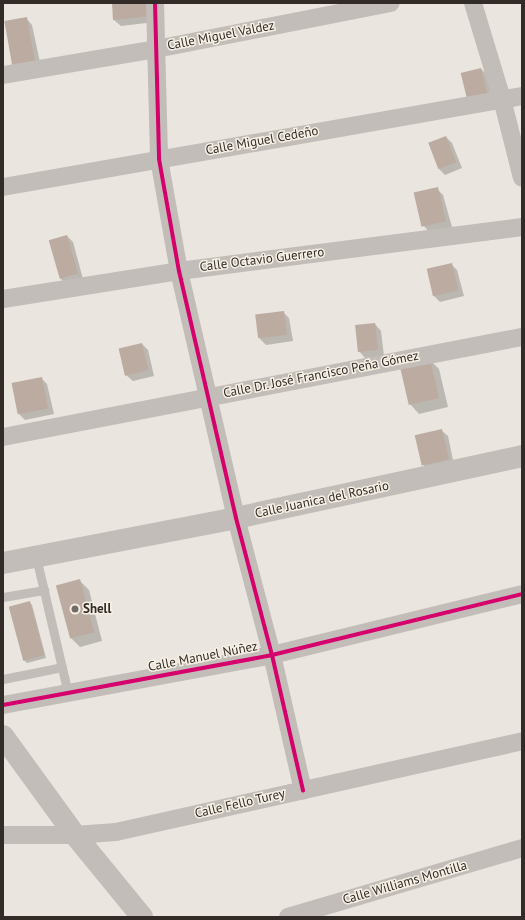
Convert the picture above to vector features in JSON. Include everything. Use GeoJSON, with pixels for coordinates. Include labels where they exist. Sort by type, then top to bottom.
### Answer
{"type":"FeatureCollection","features":[{"type":"Feature","properties":{"kind":"street"},"geometry":{"type":"LineString","coordinates":[[155,3],[159,159],[179,271],[236,518],[272,655],[303,790]]}},
{"type":"Feature","properties":{"kind":"street","name":"Calle Miguel Valdez"},"geometry":{"type":"LineString","coordinates":[[3,76],[156,49],[391,3]]}},
{"type":"Feature","properties":{"kind":"street"},"geometry":{"type":"LineString","coordinates":[[473,3],[502,99],[522,178]]}},
{"type":"Feature","properties":{"kind":"street","name":"Calle Miguel Cedeño"},"geometry":{"type":"LineString","coordinates":[[3,187],[522,96]]}},
{"type":"Feature","properties":{"kind":"street","name":"Calle Octavio Guerrero"},"geometry":{"type":"LineString","coordinates":[[3,299],[179,271],[522,227]]}},
{"type":"Feature","properties":{"kind":"street","name":"Calle Dr. José Francisco Peña Gómez"},"geometry":{"type":"LineString","coordinates":[[3,437],[522,336]]}},
{"type":"Feature","properties":{"kind":"street","name":"Calle Juanica del Rosario"},"geometry":{"type":"LineString","coordinates":[[3,563],[236,518],[522,456]]}},
{"type":"Feature","properties":{"kind":"street","name":"Calle Manuel Núñez"},"geometry":{"type":"LineString","coordinates":[[3,705],[272,655],[522,594]]}},
{"type":"Feature","properties":{"kind":"street"},"geometry":{"type":"LineString","coordinates":[[3,736],[75,835],[142,917]]}},
{"type":"Feature","properties":{"kind":"street","name":"Calle Fello Turey"},"geometry":{"type":"LineString","coordinates":[[3,835],[75,835],[116,832],[522,741]]}},
{"type":"Feature","properties":{"kind":"street","name":"Calle Williams Montilla"},"geometry":{"type":"LineString","coordinates":[[288,917],[522,848]]}},
{"type":"Feature","properties":{"kind":"lane"},"geometry":{"type":"LineString","coordinates":[[36,557],[68,693]]}},
{"type":"Feature","properties":{"kind":"lane"},"geometry":{"type":"LineString","coordinates":[[3,596],[44,590]]}},
{"type":"Feature","properties":{"kind":"lane"},"geometry":{"type":"LineString","coordinates":[[3,679],[62,667]]}},
{"type":"Feature","properties":{"kind":"building"},"geometry":{"type":"Polygon","coordinates":[[[112,3],[148,3],[150,16],[113,20],[112,3]]]}},
{"type":"Feature","properties":{"kind":"building"},"geometry":{"type":"Polygon","coordinates":[[[27,17],[35,61],[12,65],[4,21],[27,17]]]}},
{"type":"Feature","properties":{"kind":"building"},"geometry":{"type":"Polygon","coordinates":[[[481,68],[488,96],[468,101],[461,73],[481,68]]]}},
{"type":"Feature","properties":{"kind":"building"},"geometry":{"type":"Polygon","coordinates":[[[446,136],[456,162],[438,169],[428,143],[446,136]]]}},
{"type":"Feature","properties":{"kind":"building"},"geometry":{"type":"Polygon","coordinates":[[[438,187],[446,221],[422,227],[414,193],[438,187]]]}},
{"type":"Feature","properties":{"kind":"building"},"geometry":{"type":"Polygon","coordinates":[[[67,235],[78,273],[60,279],[49,240],[67,235]]]}},
{"type":"Feature","properties":{"kind":"building"},"geometry":{"type":"Polygon","coordinates":[[[452,263],[458,290],[433,296],[427,269],[452,263]]]}},
{"type":"Feature","properties":{"kind":"building"},"geometry":{"type":"Polygon","coordinates":[[[284,311],[287,335],[258,338],[255,315],[284,311]]]}},
{"type":"Feature","properties":{"kind":"building"},"geometry":{"type":"Polygon","coordinates":[[[375,323],[378,350],[358,352],[355,325],[375,323]]]}},
{"type":"Feature","properties":{"kind":"building"},"geometry":{"type":"Polygon","coordinates":[[[142,343],[148,370],[125,376],[119,348],[142,343]]]}},
{"type":"Feature","properties":{"kind":"building"},"geometry":{"type":"Polygon","coordinates":[[[430,359],[439,398],[409,405],[400,366],[430,359]]]}},
{"type":"Feature","properties":{"kind":"building"},"geometry":{"type":"Polygon","coordinates":[[[42,377],[48,408],[18,414],[12,383],[42,377]]]}},
{"type":"Feature","properties":{"kind":"building"},"geometry":{"type":"Polygon","coordinates":[[[442,429],[449,459],[422,466],[415,435],[442,429]]]}},
{"type":"Feature","properties":{"kind":"building","name":"Shell"},"geometry":{"type":"Polygon","coordinates":[[[80,579],[94,632],[70,639],[56,585],[80,579]]]}},
{"type":"Feature","properties":{"kind":"building"},"geometry":{"type":"Polygon","coordinates":[[[30,601],[44,655],[23,661],[9,607],[30,601]]]}},
{"type":"Feature","properties":{"kind":"cycle path"},"geometry":{"type":"LineString","coordinates":[[155,3],[159,159],[179,271],[236,518],[272,655],[303,790]]}},
{"type":"Feature","properties":{"kind":"cycle path"},"geometry":{"type":"LineString","coordinates":[[3,705],[272,655],[522,594]]}},
{"type":"Feature","properties":{"kind":"place","name":"Shell"},"geometry":{"type":"Point","coordinates":[75,609]}}]}
